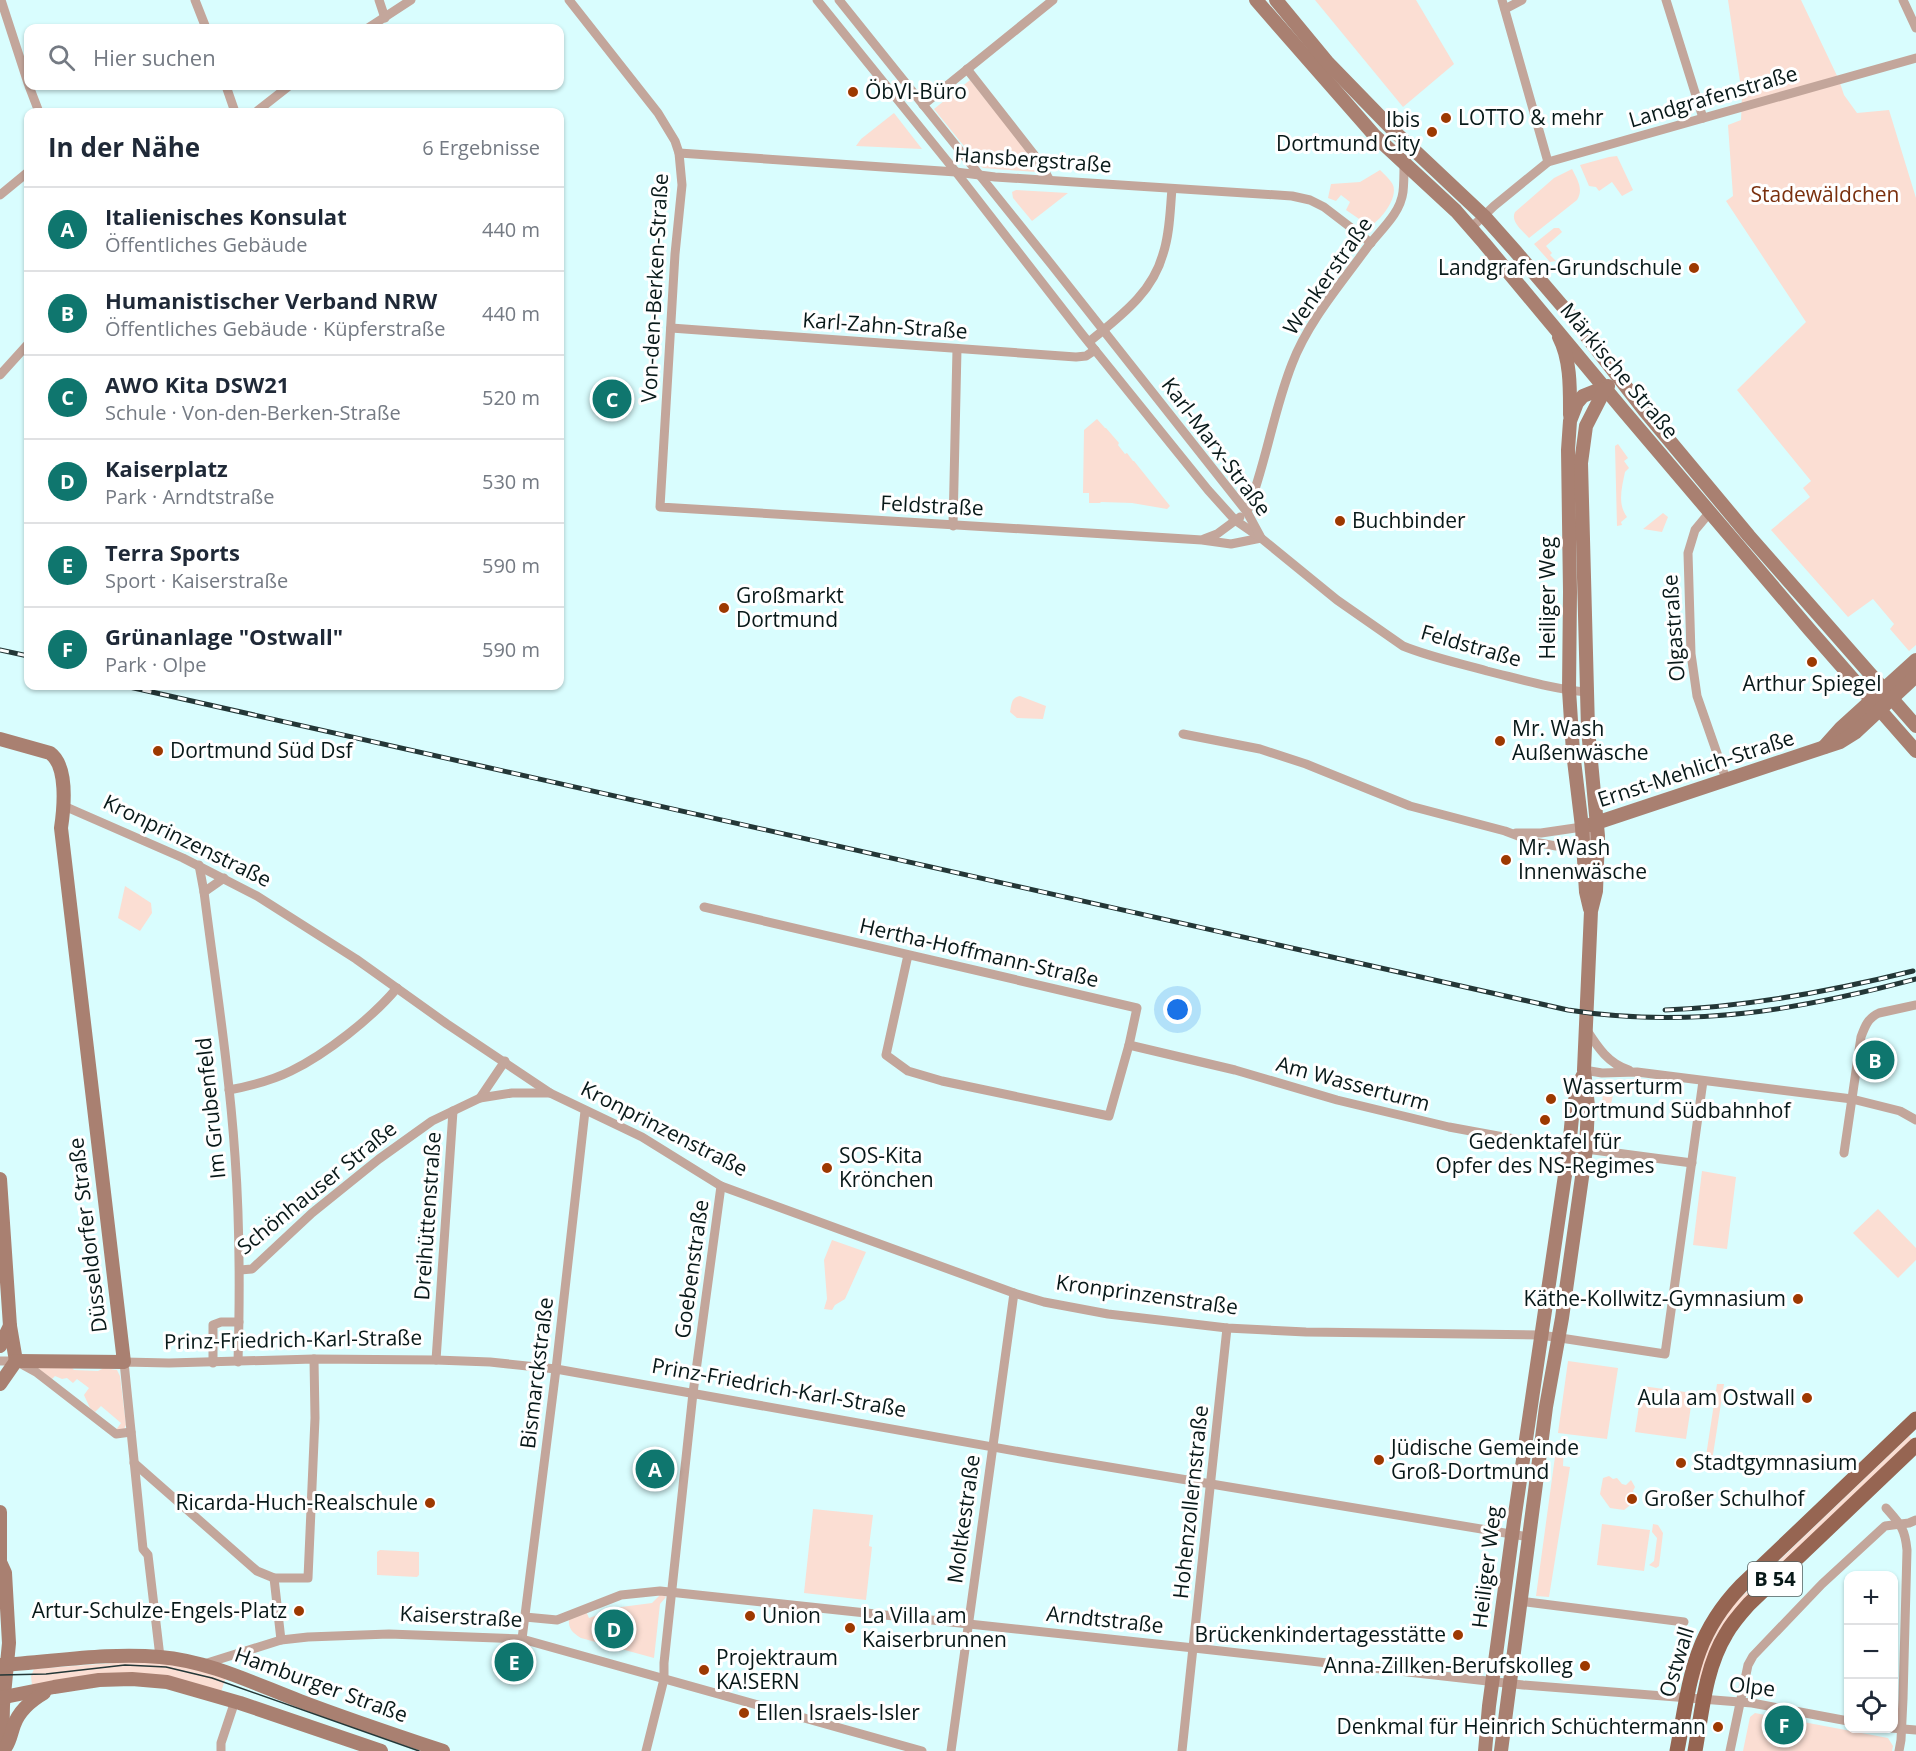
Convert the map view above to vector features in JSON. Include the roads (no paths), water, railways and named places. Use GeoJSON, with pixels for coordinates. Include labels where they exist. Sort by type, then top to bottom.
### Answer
{"type":"FeatureCollection","features":[{"type":"Feature","properties":{"kind":"main road","name":"Märkische Straße"},"geometry":{"type":"LineString","coordinates":[[1256,0],[1375,136],[1456,211],[1471,228],[1809,630],[1916,751]]}},
{"type":"Feature","properties":{"kind":"main road","name":"Märkische Straße"},"geometry":{"type":"LineString","coordinates":[[1276,0],[1328,63],[1397,134],[1484,216],[1570,315],[1754,543],[1916,726]]}},
{"type":"Feature","properties":{"kind":"main road"},"geometry":{"type":"LineString","coordinates":[[1554,327],[1564,348],[1570,380],[1570,421]]}},
{"type":"Feature","properties":{"kind":"main road","name":"Heiliger Weg"},"geometry":{"type":"LineString","coordinates":[[1591,911],[1586,892],[1569,690],[1568,450],[1570,421],[1577,403],[1583,396],[1605,389],[1619,378]]}},
{"type":"Feature","properties":{"kind":"main road","name":"Heiliger Weg"},"geometry":{"type":"LineString","coordinates":[[1501,1751],[1547,1398],[1586,1149],[1588,1106],[1584,1070],[1585,1029],[1591,911],[1596,891],[1597,824],[1588,729],[1581,463],[1586,426],[1605,389]]}},
{"type":"Feature","properties":{"kind":"main road"},"geometry":{"type":"LineString","coordinates":[[1887,694],[1916,660]]}},
{"type":"Feature","properties":{"kind":"main road"},"geometry":{"type":"LineString","coordinates":[[1887,694],[1916,676]]}},
{"type":"Feature","properties":{"kind":"main road","name":"Ernst-Mehlich-Straße"},"geometry":{"type":"LineString","coordinates":[[1582,827],[1597,824],[1823,748],[1850,736],[1875,704],[1887,694]]}},
{"type":"Feature","properties":{"kind":"main road"},"geometry":{"type":"LineString","coordinates":[[0,739],[57,757],[60,764],[64,806]]}},
{"type":"Feature","properties":{"kind":"main road","name":"Düsseldorfer Straße"},"geometry":{"type":"LineString","coordinates":[[64,806],[62,831],[124,1362]]}},
{"type":"Feature","properties":{"kind":"main road","name":"Heiliger Weg"},"geometry":{"type":"LineString","coordinates":[[1485,1751],[1513,1534],[1574,1107],[1584,1070]]}},
{"type":"Feature","properties":{"kind":"main road"},"geometry":{"type":"LineString","coordinates":[[0,1179],[10,1326],[16,1361],[0,1384]]}},
{"type":"Feature","properties":{"kind":"main road"},"geometry":{"type":"LineString","coordinates":[[0,1346],[10,1326]]}},
{"type":"Feature","properties":{"kind":"main road","name":"Prinz-Friedrich-Karl-Straße"},"geometry":{"type":"LineString","coordinates":[[16,1361],[124,1362]]}},
{"type":"Feature","properties":{"kind":"main road","name":"Ostwall"},"geometry":{"type":"LineString","coordinates":[[1677,1751],[1692,1671],[1700,1645],[1728,1599],[1916,1419]]}},
{"type":"Feature","properties":{"kind":"main road","name":"Ostwall"},"geometry":{"type":"LineString","coordinates":[[1695,1751],[1709,1676],[1717,1652],[1735,1620],[1916,1445]]}},
{"type":"Feature","properties":{"kind":"main road"},"geometry":{"type":"LineString","coordinates":[[0,1512],[0,1562],[5,1573],[9,1643],[2,1683],[1,1751]]}},
{"type":"Feature","properties":{"kind":"main road"},"geometry":{"type":"LineString","coordinates":[[4,1665],[112,1656],[160,1657]]}},
{"type":"Feature","properties":{"kind":"main road","name":"Hamburger Straße"},"geometry":{"type":"LineString","coordinates":[[160,1657],[202,1665],[443,1751]]}},
{"type":"Feature","properties":{"kind":"main road","name":"Hamburger Straße"},"geometry":{"type":"LineString","coordinates":[[54,1687],[99,1680],[132,1679],[167,1682],[235,1701],[381,1751]]}},
{"type":"Feature","properties":{"kind":"main road"},"geometry":{"type":"LineString","coordinates":[[2,1698],[54,1687]]}},
{"type":"Feature","properties":{"kind":"main road"},"geometry":{"type":"LineString","coordinates":[[1,1751],[9,1744],[18,1716],[28,1704],[54,1687]]}},
{"type":"Feature","properties":{"kind":"street"},"geometry":{"type":"LineString","coordinates":[[195,0],[204,24]]}},
{"type":"Feature","properties":{"kind":"street"},"geometry":{"type":"LineString","coordinates":[[379,0],[385,18]]}},
{"type":"Feature","properties":{"kind":"street"},"geometry":{"type":"LineString","coordinates":[[375,24],[411,0]]}},
{"type":"Feature","properties":{"kind":"street","name":"Von-den-Berken-Straße"},"geometry":{"type":"LineString","coordinates":[[569,0],[658,113],[675,141],[679,153],[682,185],[670,328],[660,507]]}},
{"type":"Feature","properties":{"kind":"street","name":"Karl-Marx-Straße"},"geometry":{"type":"LineString","coordinates":[[817,0],[1208,490],[1235,520],[1262,538]]}},
{"type":"Feature","properties":{"kind":"street","name":"Karl-Marx-Straße"},"geometry":{"type":"LineString","coordinates":[[839,0],[1247,512],[1262,538]]}},
{"type":"Feature","properties":{"kind":"street"},"geometry":{"type":"LineString","coordinates":[[1522,0],[1503,4],[1548,162]]}},
{"type":"Feature","properties":{"kind":"street"},"geometry":{"type":"LineString","coordinates":[[1666,0],[1704,118]]}},
{"type":"Feature","properties":{"kind":"street"},"geometry":{"type":"LineString","coordinates":[[1903,0],[1916,28]]}},
{"type":"Feature","properties":{"kind":"street"},"geometry":{"type":"LineString","coordinates":[[923,105],[1047,2]]}},
{"type":"Feature","properties":{"kind":"street"},"geometry":{"type":"LineString","coordinates":[[2,7],[24,70]]}},
{"type":"Feature","properties":{"kind":"street","name":"Landgrafenstraße"},"geometry":{"type":"LineString","coordinates":[[1471,228],[1548,162],[1916,58]]}},
{"type":"Feature","properties":{"kind":"street"},"geometry":{"type":"LineString","coordinates":[[967,69],[1039,161],[1049,179]]}},
{"type":"Feature","properties":{"kind":"street"},"geometry":{"type":"LineString","coordinates":[[31,90],[38,108]]}},
{"type":"Feature","properties":{"kind":"street"},"geometry":{"type":"LineString","coordinates":[[227,90],[234,108]]}},
{"type":"Feature","properties":{"kind":"street"},"geometry":{"type":"LineString","coordinates":[[261,108],[284,90]]}},
{"type":"Feature","properties":{"kind":"street","name":"Hansbergstraße"},"geometry":{"type":"LineString","coordinates":[[679,153],[1292,196],[1310,200],[1324,207],[1371,243]]}},
{"type":"Feature","properties":{"kind":"street","name":"Wenkerstraße"},"geometry":{"type":"LineString","coordinates":[[1247,512],[1292,363],[1305,336],[1396,211],[1403,193],[1404,165]]}},
{"type":"Feature","properties":{"kind":"street"},"geometry":{"type":"LineString","coordinates":[[0,195],[24,175]]}},
{"type":"Feature","properties":{"kind":"street"},"geometry":{"type":"LineString","coordinates":[[1092,346],[1103,330],[1146,290],[1153,278],[1164,254],[1172,189]]}},
{"type":"Feature","properties":{"kind":"street","name":"Karl-Zahn-Straße"},"geometry":{"type":"LineString","coordinates":[[670,328],[1076,357],[1086,356],[1092,346]]}},
{"type":"Feature","properties":{"kind":"street"},"geometry":{"type":"LineString","coordinates":[[0,375],[24,348]]}},
{"type":"Feature","properties":{"kind":"street"},"geometry":{"type":"LineString","coordinates":[[953,526],[957,349]]}},
{"type":"Feature","properties":{"kind":"street","name":"Feldstraße"},"geometry":{"type":"LineString","coordinates":[[660,507],[1202,540],[1231,544],[1262,538],[1327,593],[1403,646],[1468,666],[1569,690],[1587,692]]}},
{"type":"Feature","properties":{"kind":"street"},"geometry":{"type":"LineString","coordinates":[[1202,540],[1217,534],[1247,512]]}},
{"type":"Feature","properties":{"kind":"street","name":"Olgastraße"},"geometry":{"type":"LineString","coordinates":[[1710,512],[1695,530],[1688,553],[1691,654],[1697,696],[1726,779]]}},
{"type":"Feature","properties":{"kind":"street"},"geometry":{"type":"LineString","coordinates":[[1183,734],[1260,749],[1306,764],[1410,806],[1550,845],[1583,843],[1597,824]]}},
{"type":"Feature","properties":{"kind":"street","name":"Kronprinzenstraße"},"geometry":{"type":"LineString","coordinates":[[64,806],[199,865],[257,896],[346,952],[447,1024],[550,1093],[642,1137],[721,1186],[1044,1302],[1108,1314],[1227,1328],[1306,1332],[1541,1335],[1665,1354],[1692,1163]]}},
{"type":"Feature","properties":{"kind":"street"},"geometry":{"type":"LineString","coordinates":[[1511,833],[1582,827]]}},
{"type":"Feature","properties":{"kind":"street","name":"Im Grubenfeld"},"geometry":{"type":"LineString","coordinates":[[199,865],[229,1090],[236,1166],[240,1270],[238,1362]]}},
{"type":"Feature","properties":{"kind":"street"},"geometry":{"type":"LineString","coordinates":[[204,892],[224,878]]}},
{"type":"Feature","properties":{"kind":"street","name":"Hertha-Hoffmann-Straße"},"geometry":{"type":"LineString","coordinates":[[704,907],[1137,1008],[1129,1045]]}},
{"type":"Feature","properties":{"kind":"street"},"geometry":{"type":"LineString","coordinates":[[908,955],[886,1055],[908,1071],[942,1081],[1109,1116],[1129,1045]]}},
{"type":"Feature","properties":{"kind":"street"},"geometry":{"type":"LineString","coordinates":[[229,1090],[269,1081],[313,1059],[382,1005],[397,988]]}},
{"type":"Feature","properties":{"kind":"street"},"geometry":{"type":"LineString","coordinates":[[1845,1153],[1861,1037],[1869,1020],[1879,1013],[1916,1005]]}},
{"type":"Feature","properties":{"kind":"street"},"geometry":{"type":"LineString","coordinates":[[1585,1029],[1604,1055],[1621,1068],[1703,1081],[1852,1099],[1899,1111],[1916,1120]]}},
{"type":"Feature","properties":{"kind":"street","name":"Am Wasserturm"},"geometry":{"type":"LineString","coordinates":[[1129,1045],[1235,1070],[1314,1094],[1449,1127],[1558,1147],[1692,1163]]}},
{"type":"Feature","properties":{"kind":"street"},"geometry":{"type":"LineString","coordinates":[[480,1098],[505,1061]]}},
{"type":"Feature","properties":{"kind":"street"},"geometry":{"type":"LineString","coordinates":[[1584,1070],[1602,1073],[1637,1072]]}},
{"type":"Feature","properties":{"kind":"street"},"geometry":{"type":"LineString","coordinates":[[1692,1163],[1703,1081]]}},
{"type":"Feature","properties":{"kind":"street","name":"Schönhauser Straße"},"geometry":{"type":"LineString","coordinates":[[240,1270],[252,1269],[312,1214],[379,1159],[432,1121],[480,1098],[512,1093],[550,1093]]}},
{"type":"Feature","properties":{"kind":"street","name":"Dreihüttenstraße"},"geometry":{"type":"LineString","coordinates":[[436,1360],[453,1111]]}},
{"type":"Feature","properties":{"kind":"street","name":"Bismarckstraße"},"geometry":{"type":"LineString","coordinates":[[522,1639],[585,1111]]}},
{"type":"Feature","properties":{"kind":"street","name":"Goebenstraße"},"geometry":{"type":"LineString","coordinates":[[646,1751],[664,1679],[693,1393],[721,1186]]}},
{"type":"Feature","properties":{"kind":"street","name":"Moltkestraße"},"geometry":{"type":"LineString","coordinates":[[951,1751],[1014,1293]]}},
{"type":"Feature","properties":{"kind":"street"},"geometry":{"type":"LineString","coordinates":[[213,1363],[213,1325],[221,1322],[239,1323]]}},
{"type":"Feature","properties":{"kind":"street","name":"Hohenzollernstraße"},"geometry":{"type":"LineString","coordinates":[[1182,1751],[1227,1328]]}},
{"type":"Feature","properties":{"kind":"street"},"geometry":{"type":"LineString","coordinates":[[134,1462],[257,1571],[274,1578],[308,1578],[315,1418],[314,1359]]}},
{"type":"Feature","properties":{"kind":"street","name":"Prinz-Friedrich-Karl-Straße"},"geometry":{"type":"LineString","coordinates":[[124,1362],[436,1360],[490,1362],[556,1369],[993,1447],[1529,1537]]}},
{"type":"Feature","properties":{"kind":"street"},"geometry":{"type":"LineString","coordinates":[[0,1361],[16,1361],[36,1372],[116,1434],[131,1432]]}},
{"type":"Feature","properties":{"kind":"street","name":"Düsseldorfer Straße"},"geometry":{"type":"LineString","coordinates":[[124,1362],[143,1549],[148,1555],[160,1657]]}},
{"type":"Feature","properties":{"kind":"street"},"geometry":{"type":"LineString","coordinates":[[1886,1508],[1901,1524],[1905,1534],[1911,1597],[1899,1751]]}},
{"type":"Feature","properties":{"kind":"street"},"geometry":{"type":"LineString","coordinates":[[1730,1751],[1748,1665],[1753,1656],[1822,1584],[1885,1526],[1916,1520]]}},
{"type":"Feature","properties":{"kind":"street"},"geometry":{"type":"LineString","coordinates":[[274,1578],[280,1640]]}},
{"type":"Feature","properties":{"kind":"street","name":"Arndtstraße"},"geometry":{"type":"LineString","coordinates":[[525,1617],[557,1620],[621,1595],[660,1591],[1194,1647],[1509,1684],[1687,1698]]}},
{"type":"Feature","properties":{"kind":"street"},"geometry":{"type":"LineString","coordinates":[[1520,1601],[1684,1622]]}},
{"type":"Feature","properties":{"kind":"street","name":"Kaiserstraße"},"geometry":{"type":"LineString","coordinates":[[202,1665],[280,1640],[308,1637],[390,1634],[522,1639],[922,1751]]}},
{"type":"Feature","properties":{"kind":"street","name":"Olpe"},"geometry":{"type":"LineString","coordinates":[[1687,1698],[1752,1703],[1844,1720]]}},
{"type":"Feature","properties":{"kind":"street"},"geometry":{"type":"LineString","coordinates":[[221,1751],[221,1743],[235,1701]]}},
{"type":"Feature","properties":{"kind":"street"},"geometry":{"type":"LineString","coordinates":[[1898,1729],[1916,1731]]}},
{"type":"Feature","properties":{"kind":"tram line"},"geometry":{"type":"LineString","coordinates":[[0,1675],[46,1674],[125,1665],[166,1667],[212,1678],[419,1751]]}},
{"type":"Feature","properties":{"kind":"railway"},"geometry":{"type":"LineString","coordinates":[[0,650],[24,655]]}},
{"type":"Feature","properties":{"kind":"railway"},"geometry":{"type":"LineString","coordinates":[[143,690],[1568,1010],[1657,1018],[1701,1017],[1829,1000],[1916,979]]}},
{"type":"Feature","properties":{"kind":"railway"},"geometry":{"type":"LineString","coordinates":[[1665,1010],[1759,1002],[1913,971]]}},
{"type":"Feature","properties":{"kind":"place","name":"ÖbVI-Büro"},"geometry":{"type":"Point","coordinates":[853,92]}},
{"type":"Feature","properties":{"kind":"place","name":"LOTTO & mehr"},"geometry":{"type":"Point","coordinates":[1446,118]}},
{"type":"Feature","properties":{"kind":"place","name":"Ibis Dortmund City"},"geometry":{"type":"Point","coordinates":[1432,132]}},
{"type":"Feature","properties":{"kind":"place","name":"Landgrafen-Grundschule"},"geometry":{"type":"Point","coordinates":[1694,268]}},
{"type":"Feature","properties":{"kind":"place","name":"AWO Kita DSW21"},"geometry":{"type":"Point","coordinates":[612,399]}},
{"type":"Feature","properties":{"kind":"place","name":"Buchbinder"},"geometry":{"type":"Point","coordinates":[1340,521]}},
{"type":"Feature","properties":{"kind":"place","name":"Großmarkt Dortmund"},"geometry":{"type":"Point","coordinates":[724,608]}},
{"type":"Feature","properties":{"kind":"place","name":"Arthur Spiegel"},"geometry":{"type":"Point","coordinates":[1812,662]}},
{"type":"Feature","properties":{"kind":"place","name":"Mr. Wash Außenwäsche"},"geometry":{"type":"Point","coordinates":[1500,741]}},
{"type":"Feature","properties":{"kind":"place","name":"Dortmund Süd Dsf"},"geometry":{"type":"Point","coordinates":[158,751]}},
{"type":"Feature","properties":{"kind":"place","name":"Mr. Wash Innenwäsche"},"geometry":{"type":"Point","coordinates":[1506,860]}},
{"type":"Feature","properties":{"kind":"place","name":"Humanistischer Verband NRW"},"geometry":{"type":"Point","coordinates":[1875,1060]}},
{"type":"Feature","properties":{"kind":"place","name":"Wasserturm Dortmund Südbahnhof"},"geometry":{"type":"Point","coordinates":[1551,1099]}},
{"type":"Feature","properties":{"kind":"place","name":"Gedenktafel für Opfer des NS-Regimes"},"geometry":{"type":"Point","coordinates":[1545,1120]}},
{"type":"Feature","properties":{"kind":"place","name":"SOS-Kita Krönchen"},"geometry":{"type":"Point","coordinates":[827,1168]}},
{"type":"Feature","properties":{"kind":"place","name":"Käthe-Kollwitz-Gymnasium"},"geometry":{"type":"Point","coordinates":[1798,1299]}},
{"type":"Feature","properties":{"kind":"place","name":"Aula am Ostwall"},"geometry":{"type":"Point","coordinates":[1807,1398]}},
{"type":"Feature","properties":{"kind":"place","name":"Jüdische Gemeinde Groß-Dortmund"},"geometry":{"type":"Point","coordinates":[1379,1460]}},
{"type":"Feature","properties":{"kind":"place","name":"Stadtgymnasium"},"geometry":{"type":"Point","coordinates":[1681,1463]}},
{"type":"Feature","properties":{"kind":"place","name":"Italienisches Konsulat"},"geometry":{"type":"Point","coordinates":[655,1469]}},
{"type":"Feature","properties":{"kind":"place","name":"Großer Schulhof"},"geometry":{"type":"Point","coordinates":[1632,1499]}},
{"type":"Feature","properties":{"kind":"place","name":"Ricarda-Huch-Realschule"},"geometry":{"type":"Point","coordinates":[430,1503]}},
{"type":"Feature","properties":{"kind":"place","name":"Artur-Schulze-Engels-Platz"},"geometry":{"type":"Point","coordinates":[299,1611]}},
{"type":"Feature","properties":{"kind":"place","name":"Union"},"geometry":{"type":"Point","coordinates":[750,1616]}},
{"type":"Feature","properties":{"kind":"place","name":"La Villa am Kaiserbrunnen"},"geometry":{"type":"Point","coordinates":[850,1628]}},
{"type":"Feature","properties":{"kind":"place","name":"Kaiserplatz"},"geometry":{"type":"Point","coordinates":[614,1629]}},
{"type":"Feature","properties":{"kind":"place","name":"Brückenkindertagesstätte"},"geometry":{"type":"Point","coordinates":[1458,1635]}},
{"type":"Feature","properties":{"kind":"place","name":"Terra Sports"},"geometry":{"type":"Point","coordinates":[514,1662]}},
{"type":"Feature","properties":{"kind":"place","name":"Anna-Zillken-Berufskolleg"},"geometry":{"type":"Point","coordinates":[1585,1666]}},
{"type":"Feature","properties":{"kind":"place","name":"Projektraum KA!SERN"},"geometry":{"type":"Point","coordinates":[704,1670]}},
{"type":"Feature","properties":{"kind":"place","name":"Ellen Israels-Isler"},"geometry":{"type":"Point","coordinates":[744,1713]}},
{"type":"Feature","properties":{"kind":"place","name":"Grünanlage \"Ostwall\""},"geometry":{"type":"Point","coordinates":[1784,1725]}},
{"type":"Feature","properties":{"kind":"place","name":"Denkmal für Heinrich Schüchtermann"},"geometry":{"type":"Point","coordinates":[1718,1727]}},
{"type":"Feature","properties":{"kind":"park label","name":"Stadewäldchen"},"geometry":{"type":"Point","coordinates":[1825,195]}}]}
